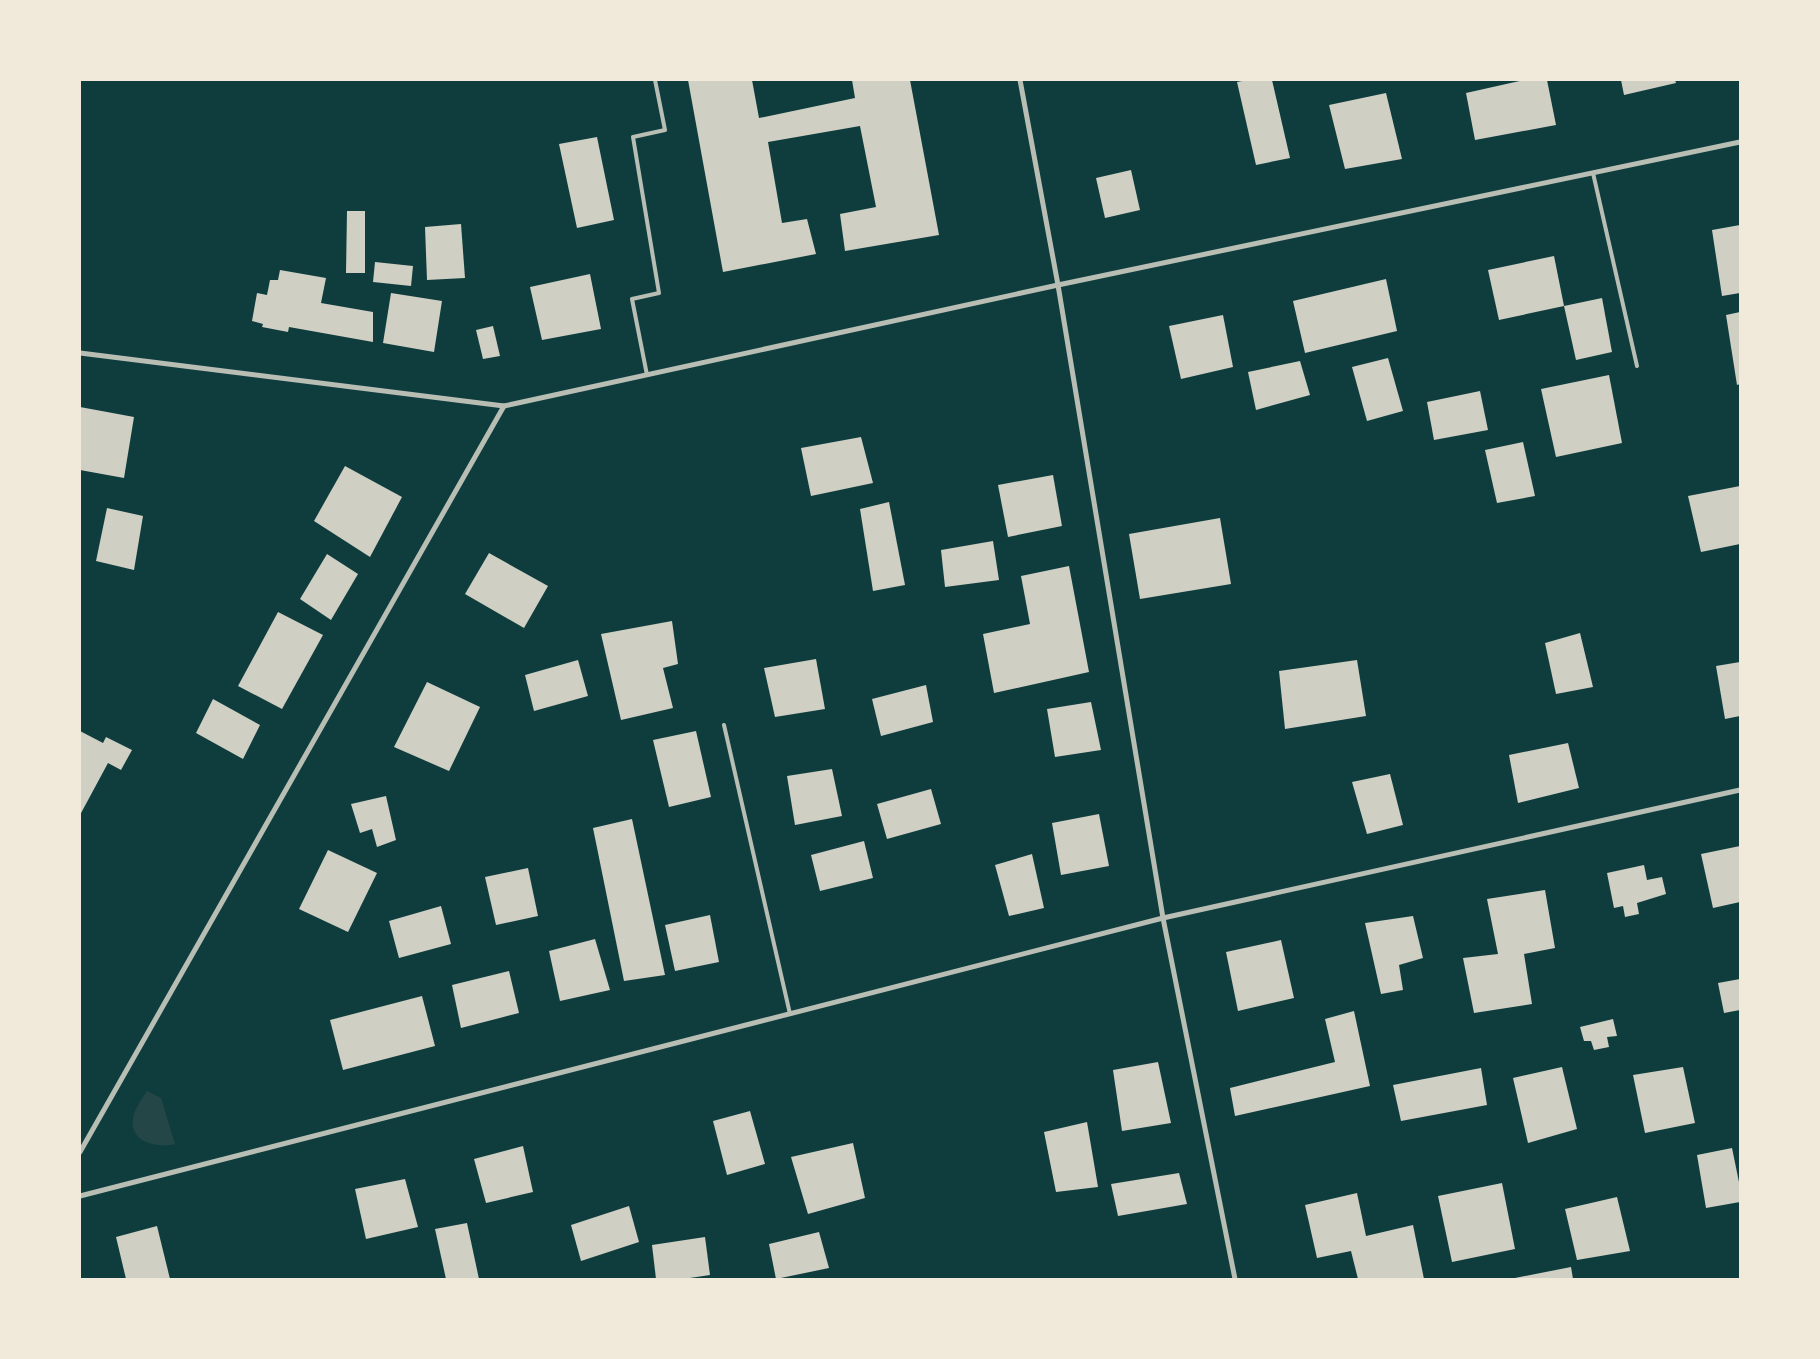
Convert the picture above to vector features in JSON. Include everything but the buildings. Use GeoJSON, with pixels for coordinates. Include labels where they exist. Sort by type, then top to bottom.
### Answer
{"type":"FeatureCollection","features":[{"type":"Feature","properties":{"kind":"street"},"geometry":{"type":"LineString","coordinates":[[1020,80],[1058,285],[1163,918],[1235,1279]]}},
{"type":"Feature","properties":{"kind":"street"},"geometry":{"type":"LineString","coordinates":[[80,352],[504,406],[1058,285],[1740,142]]}},
{"type":"Feature","properties":{"kind":"street"},"geometry":{"type":"LineString","coordinates":[[80,1152],[504,406]]}},
{"type":"Feature","properties":{"kind":"street"},"geometry":{"type":"LineString","coordinates":[[80,1196],[1163,918],[1740,790]]}},
{"type":"Feature","properties":{"kind":"lane"},"geometry":{"type":"LineString","coordinates":[[647,376],[632,299],[659,293],[633,137],[665,130],[655,80]]}},
{"type":"Feature","properties":{"kind":"lane"},"geometry":{"type":"LineString","coordinates":[[1593,173],[1638,366]]}},
{"type":"Feature","properties":{"kind":"lane"},"geometry":{"type":"LineString","coordinates":[[724,725],[790,1014]]}},
{"type":"Feature","properties":{"kind":"shaded area"},"geometry":{"type":"Polygon","coordinates":[[[147,1091],[161,1098],[175,1144],[153,1144],[146,1142],[135,1133],[133,1126],[134,1114],[147,1091]]]}}]}
